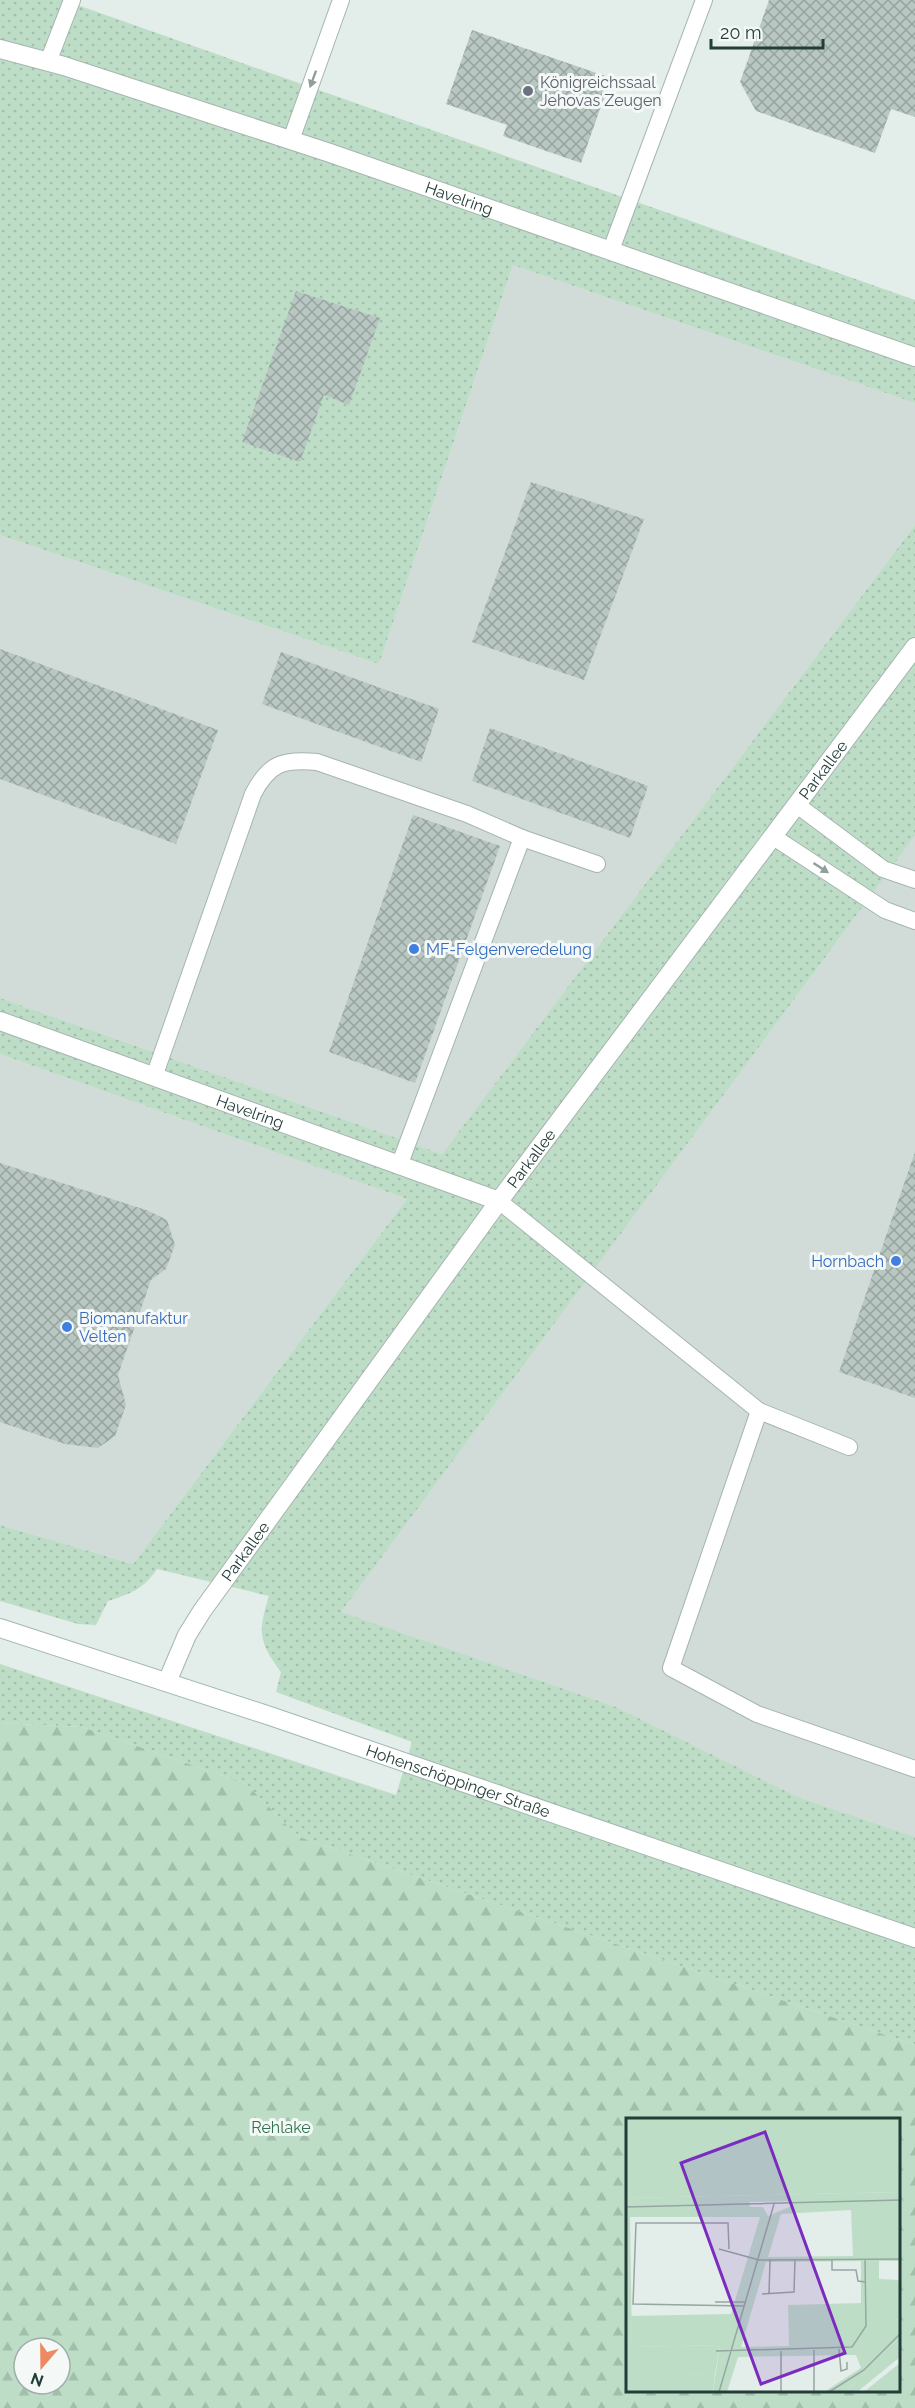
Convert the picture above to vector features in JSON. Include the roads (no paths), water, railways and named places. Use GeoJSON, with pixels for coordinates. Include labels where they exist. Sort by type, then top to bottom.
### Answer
{"type":"FeatureCollection","features":[{"type":"Feature","properties":{"kind":"street","name":"Havelring"},"geometry":{"type":"LineString","coordinates":[[0,49],[48,62],[291,140],[915,357]]}},
{"type":"Feature","properties":{"kind":"street","name":"Parkallee"},"geometry":{"type":"LineString","coordinates":[[167,1682],[187,1635],[200,1614],[499,1201],[915,647]]}},
{"type":"Feature","properties":{"kind":"street","name":"Havelring"},"geometry":{"type":"LineString","coordinates":[[0,1021],[499,1201]]}},
{"type":"Feature","properties":{"kind":"street","name":"Hohenschöppinger Straße"},"geometry":{"type":"LineString","coordinates":[[0,1628],[167,1682],[915,1938]]}},
{"type":"Feature","properties":{"kind":"lane"},"geometry":{"type":"LineString","coordinates":[[48,62],[72,0]]}},
{"type":"Feature","properties":{"kind":"lane"},"geometry":{"type":"LineString","coordinates":[[291,140],[341,0]]}},
{"type":"Feature","properties":{"kind":"lane"},"geometry":{"type":"LineString","coordinates":[[611,250],[704,0]]}},
{"type":"Feature","properties":{"kind":"lane"},"geometry":{"type":"LineString","coordinates":[[154,1077],[253,794],[263,775],[277,765],[298,760],[317,762],[467,814],[522,838],[597,864]]}},
{"type":"Feature","properties":{"kind":"lane"},"geometry":{"type":"LineString","coordinates":[[797,805],[883,869],[915,880]]}},
{"type":"Feature","properties":{"kind":"lane"},"geometry":{"type":"LineString","coordinates":[[772,836],[885,910],[915,921]]}},
{"type":"Feature","properties":{"kind":"lane"},"geometry":{"type":"LineString","coordinates":[[399,1166],[522,838]]}},
{"type":"Feature","properties":{"kind":"lane"},"geometry":{"type":"LineString","coordinates":[[499,1201],[759,1411],[849,1447]]}},
{"type":"Feature","properties":{"kind":"lane"},"geometry":{"type":"LineString","coordinates":[[759,1411],[671,1668],[757,1714],[915,1769]]}},
{"type":"Feature","properties":{"kind":"place","name":"Königreichssaal Jehovas Zeugen"},"geometry":{"type":"Point","coordinates":[528,91]}},
{"type":"Feature","properties":{"kind":"place","name":"MF-Felgenveredelung"},"geometry":{"type":"Point","coordinates":[414,949]}},
{"type":"Feature","properties":{"kind":"place","name":"Hornbach"},"geometry":{"type":"Point","coordinates":[896,1261]}},
{"type":"Feature","properties":{"kind":"place","name":"Biomanufaktur Velten"},"geometry":{"type":"Point","coordinates":[67,1327]}},
{"type":"Feature","properties":{"kind":"park label","name":"Rehlake"},"geometry":{"type":"Point","coordinates":[281,2127]}}]}
